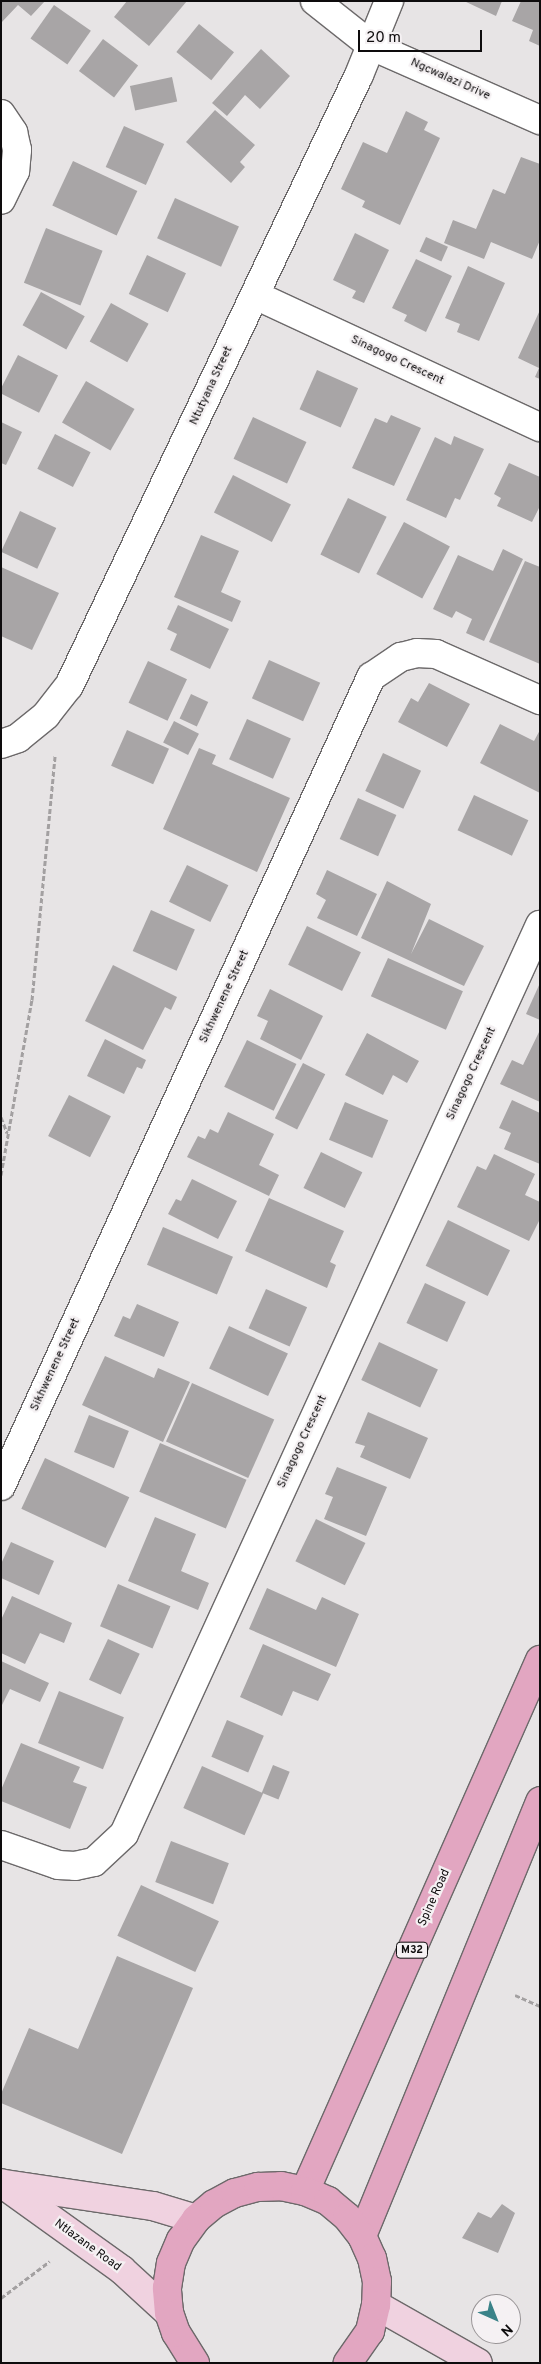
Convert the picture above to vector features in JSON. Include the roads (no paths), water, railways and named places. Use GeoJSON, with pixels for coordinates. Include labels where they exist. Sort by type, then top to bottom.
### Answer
{"type":"FeatureCollection","features":[{"type":"Feature","properties":{"kind":"main road","name":"Spine Road"},"geometry":{"type":"LineString","coordinates":[[305,2191],[540,1660]]}},
{"type":"Feature","properties":{"kind":"main road"},"geometry":{"type":"LineString","coordinates":[[362,2236],[540,1801]]}},
{"type":"Feature","properties":{"kind":"main road"},"geometry":{"type":"LineString","coordinates":[[195,2363],[176,2333],[169,2313],[167,2288],[171,2263],[181,2240],[196,2219],[214,2204],[235,2193],[258,2187],[281,2186],[305,2191],[328,2201],[347,2217],[362,2236],[374,2266],[376,2305],[370,2331],[348,2363]]}},
{"type":"Feature","properties":{"kind":"street","name":"Ngcwalazi Drive"},"geometry":{"type":"LineString","coordinates":[[315,1],[372,46],[540,120]]}},
{"type":"Feature","properties":{"kind":"street","name":"Ntutyana Street"},"geometry":{"type":"LineString","coordinates":[[1,744],[18,738],[46,715],[69,686],[372,46],[389,1]]}},
{"type":"Feature","properties":{"kind":"street"},"geometry":{"type":"LineString","coordinates":[[1,114],[12,132],[17,150],[15,171],[1,200]]}},
{"type":"Feature","properties":{"kind":"street","name":"Sinagogo Crescent"},"geometry":{"type":"LineString","coordinates":[[255,295],[540,427]]}},
{"type":"Feature","properties":{"kind":"street","name":"Sikhwenene Street"},"geometry":{"type":"LineString","coordinates":[[1,1486],[371,677],[401,657],[418,653],[436,654],[540,700]]}},
{"type":"Feature","properties":{"kind":"street","name":"Sinagogo Crescent"},"geometry":{"type":"LineString","coordinates":[[1,1845],[58,1866],[75,1866],[94,1862],[124,1834],[540,925]]}},
{"type":"Feature","properties":{"kind":"street","name":"Ntlazane Road"},"geometry":{"type":"LineString","coordinates":[[1,2183],[153,2206],[196,2219]]}},
{"type":"Feature","properties":{"kind":"street","name":"Ntlazane Road"},"geometry":{"type":"LineString","coordinates":[[1,2183],[122,2270],[169,2313]]}},
{"type":"Feature","properties":{"kind":"street"},"geometry":{"type":"LineString","coordinates":[[376,2305],[478,2363]]}}]}
